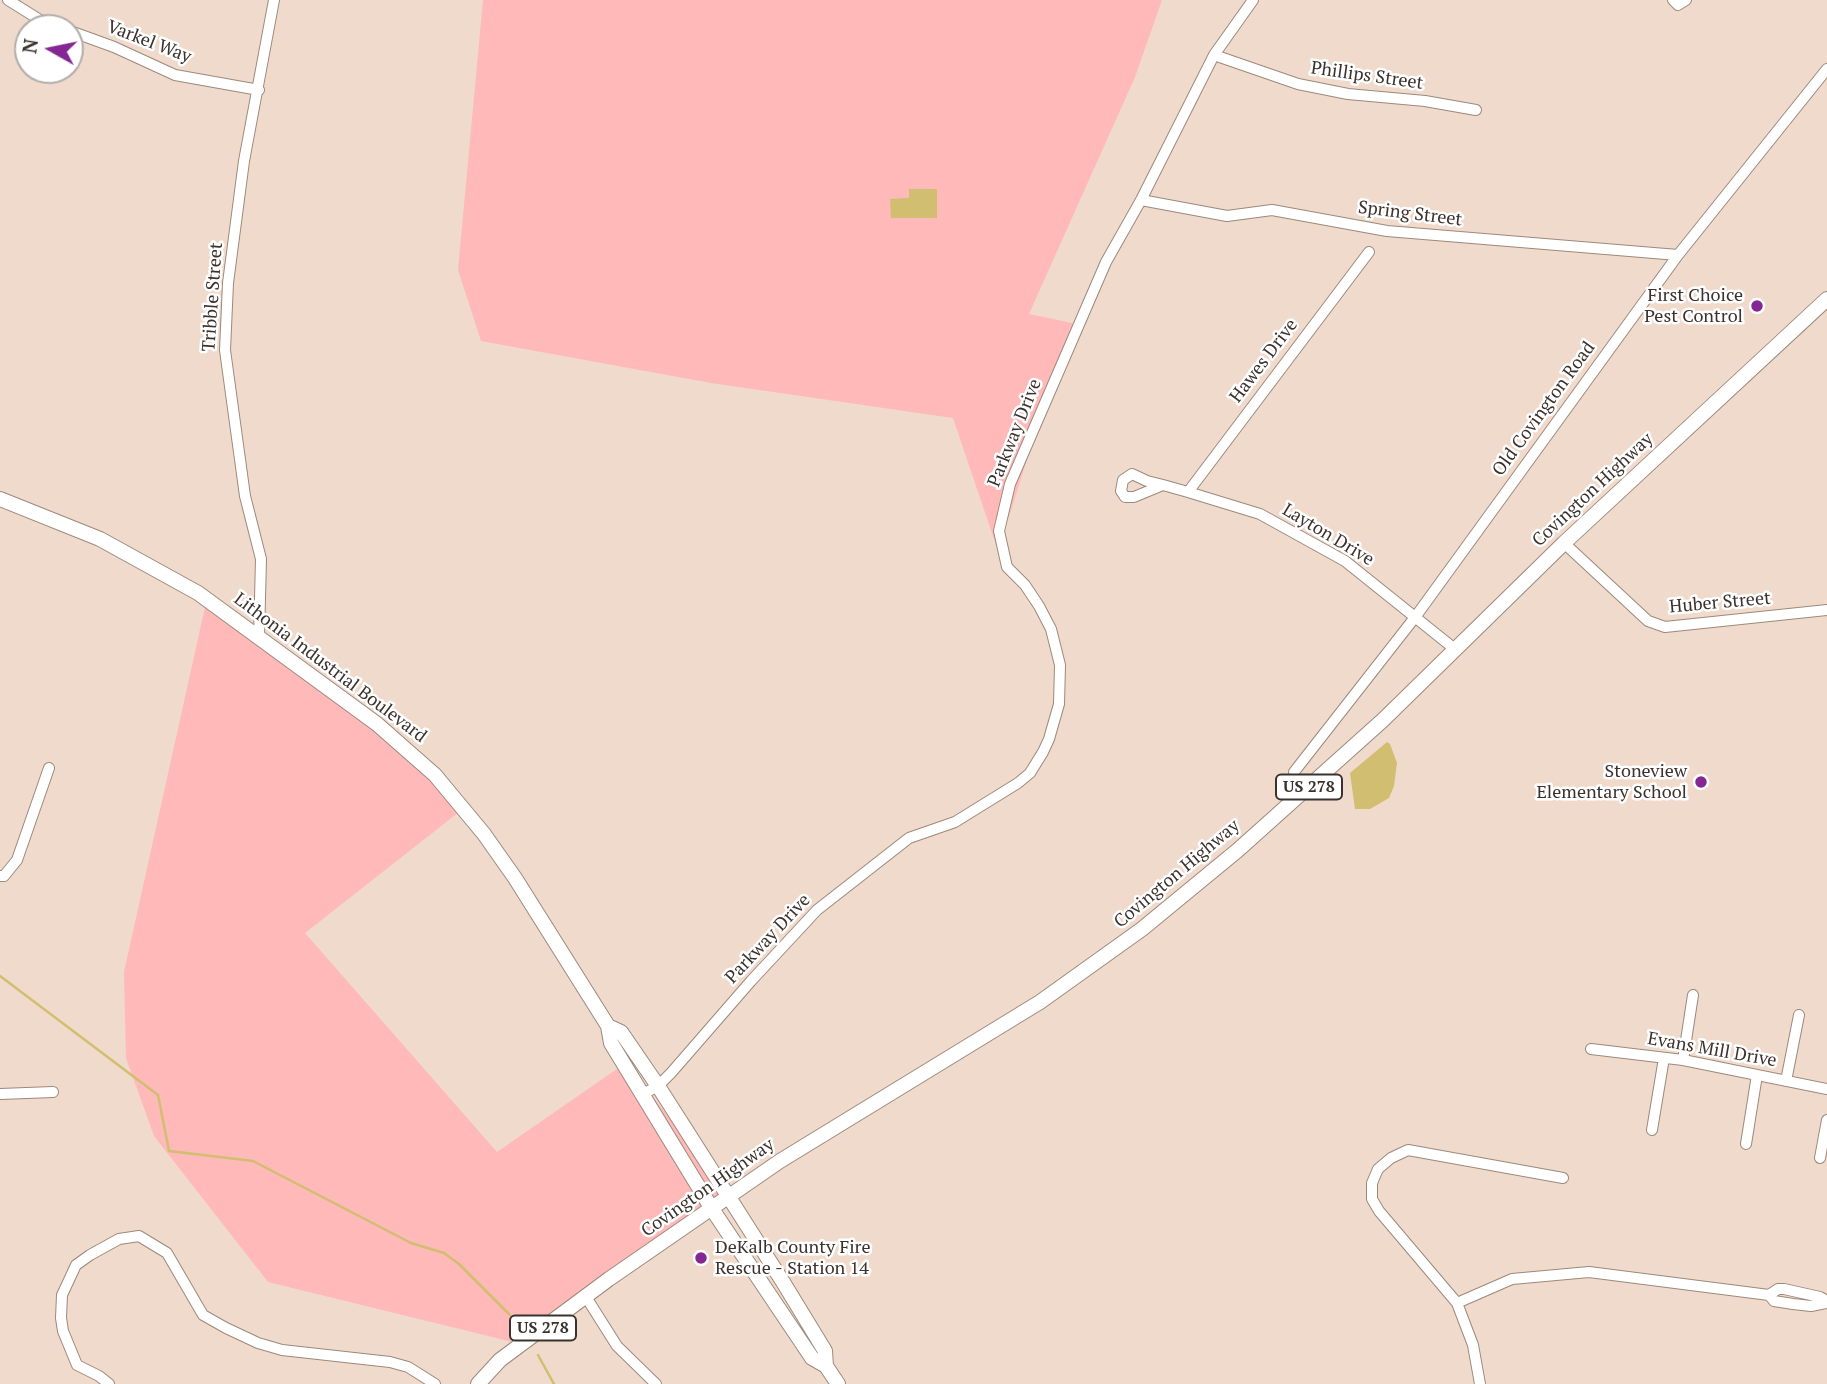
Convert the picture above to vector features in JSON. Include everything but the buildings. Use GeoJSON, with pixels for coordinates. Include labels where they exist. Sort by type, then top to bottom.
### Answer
{"type":"FeatureCollection","features":[{"type":"Feature","properties":{"kind":"main road","name":"Covington Highway"},"geometry":{"type":"LineString","coordinates":[[478,1384],[500,1360],[789,1155],[1041,1002],[1114,951],[1238,850],[1383,720],[1564,543],[1827,299]]}},
{"type":"Feature","properties":{"kind":"main road","name":"Lithonia Industrial Boulevard"},"geometry":{"type":"LineString","coordinates":[[0,499],[115,547],[198,593],[377,724],[435,775],[484,834],[515,878],[608,1026],[611,1043],[712,1209],[812,1358],[826,1366],[838,1384]]}},
{"type":"Feature","properties":{"kind":"main road","name":"Lithonia Industrial Boulevard"},"geometry":{"type":"LineString","coordinates":[[608,1026],[621,1032],[658,1086],[825,1351],[826,1366]]}},
{"type":"Feature","properties":{"kind":"street"},"geometry":{"type":"LineString","coordinates":[[8,0],[30,14]]}},
{"type":"Feature","properties":{"kind":"street","name":"Tribble Street"},"geometry":{"type":"LineString","coordinates":[[259,638],[261,559],[244,493],[225,350],[230,271],[244,161],[274,0]]}},
{"type":"Feature","properties":{"kind":"street","name":"Parkway Drive"},"geometry":{"type":"LineString","coordinates":[[643,1094],[658,1086],[817,910],[909,838],[955,822],[1018,783],[1030,773],[1043,751],[1059,704],[1058,653],[1051,628],[1040,606],[1025,585],[1007,567],[999,531],[1010,484],[1106,261],[1141,200],[1214,55],[1253,0]]}},
{"type":"Feature","properties":{"kind":"street"},"geometry":{"type":"LineString","coordinates":[[1673,0],[1678,5],[1686,0]]}},
{"type":"Feature","properties":{"kind":"street","name":"Varkel Way"},"geometry":{"type":"LineString","coordinates":[[84,36],[175,75],[258,90]]}},
{"type":"Feature","properties":{"kind":"street","name":"Phillips Street"},"geometry":{"type":"LineString","coordinates":[[1214,55],[1298,84],[1348,94],[1424,101],[1476,110]]}},
{"type":"Feature","properties":{"kind":"street","name":"Old Covington Road"},"geometry":{"type":"LineString","coordinates":[[1294,772],[1416,616],[1678,255],[1827,69]]}},
{"type":"Feature","properties":{"kind":"street","name":"Spring Street"},"geometry":{"type":"LineString","coordinates":[[1141,200],[1227,216],[1272,210],[1387,231],[1678,255]]}},
{"type":"Feature","properties":{"kind":"street","name":"Hawes Drive"},"geometry":{"type":"LineString","coordinates":[[1188,492],[1368,252]]}},
{"type":"Feature","properties":{"kind":"street","name":"Layton Drive"},"geometry":{"type":"LineString","coordinates":[[1163,485],[1260,514],[1345,561],[1456,650]]}},
{"type":"Feature","properties":{"kind":"street","name":"Huber Street"},"geometry":{"type":"LineString","coordinates":[[1564,543],[1648,621],[1665,627],[1827,610]]}},
{"type":"Feature","properties":{"kind":"street"},"geometry":{"type":"LineString","coordinates":[[0,876],[4,876],[17,860],[49,768]]}},
{"type":"Feature","properties":{"kind":"street"},"geometry":{"type":"LineString","coordinates":[[1683,1060],[1693,995]]}},
{"type":"Feature","properties":{"kind":"street"},"geometry":{"type":"LineString","coordinates":[[1786,1081],[1798,1015]]}},
{"type":"Feature","properties":{"kind":"street","name":"Evans Mill Drive"},"geometry":{"type":"LineString","coordinates":[[1591,1049],[1683,1060],[1827,1089]]}},
{"type":"Feature","properties":{"kind":"street"},"geometry":{"type":"LineString","coordinates":[[1652,1130],[1664,1058]]}},
{"type":"Feature","properties":{"kind":"street"},"geometry":{"type":"LineString","coordinates":[[1746,1144],[1757,1075]]}},
{"type":"Feature","properties":{"kind":"street"},"geometry":{"type":"LineString","coordinates":[[0,1094],[53,1092]]}},
{"type":"Feature","properties":{"kind":"street"},"geometry":{"type":"LineString","coordinates":[[1821,1158],[1827,1120]]}},
{"type":"Feature","properties":{"kind":"street"},"geometry":{"type":"LineString","coordinates":[[1480,1384],[1473,1346],[1457,1303],[1378,1211],[1372,1199],[1371,1183],[1378,1169],[1391,1157],[1408,1150],[1563,1178]]}},
{"type":"Feature","properties":{"kind":"street"},"geometry":{"type":"LineString","coordinates":[[109,1384],[77,1365],[63,1331],[62,1295],[76,1265],[119,1239],[139,1236],[167,1253],[203,1315],[226,1328],[258,1343],[282,1350],[390,1362],[408,1367],[435,1384]]}},
{"type":"Feature","properties":{"kind":"street"},"geometry":{"type":"LineString","coordinates":[[1457,1303],[1512,1279],[1589,1272],[1769,1295],[1774,1301],[1793,1304],[1811,1306],[1827,1302]]}},
{"type":"Feature","properties":{"kind":"street"},"geometry":{"type":"LineString","coordinates":[[586,1297],[617,1346],[656,1384]]}},
{"type":"Feature","properties":{"kind":"shaded area"},"geometry":{"type":"Polygon","coordinates":[[[483,0],[1162,0],[1135,77],[1029,314],[1077,324],[1058,360],[1009,517],[996,545],[953,418],[711,383],[481,341],[458,270],[483,0]]]}},
{"type":"Feature","properties":{"kind":"shaded area"},"geometry":{"type":"Polygon","coordinates":[[[909,189],[937,189],[937,218],[891,218],[890,199],[909,198],[909,189]]]}},
{"type":"Feature","properties":{"kind":"shaded area"},"geometry":{"type":"Polygon","coordinates":[[[207,598],[394,734],[459,812],[305,933],[497,1152],[627,1062],[728,1197],[613,1277],[529,1346],[268,1282],[154,1136],[126,1058],[124,972],[207,598]]]}},
{"type":"Feature","properties":{"kind":"shaded area"},"geometry":{"type":"Polygon","coordinates":[[[1387,742],[1397,763],[1394,786],[1389,798],[1370,809],[1355,809],[1350,773],[1387,742]]]}},
{"type":"Feature","properties":{"kind":"waterway"},"geometry":{"type":"LineString","coordinates":[[0,976],[158,1095],[169,1151],[253,1161],[411,1243],[444,1253],[459,1264],[510,1315]]}},
{"type":"Feature","properties":{"kind":"waterway"},"geometry":{"type":"LineString","coordinates":[[538,1355],[554,1384]]}},
{"type":"Feature","properties":{"kind":"place","name":"First Choice Pest Control"},"geometry":{"type":"Point","coordinates":[1757,306]}},
{"type":"Feature","properties":{"kind":"place","name":"Stoneview Elementary School"},"geometry":{"type":"Point","coordinates":[1701,782]}},
{"type":"Feature","properties":{"kind":"place","name":"DeKalb County Fire Rescue - Station 14"},"geometry":{"type":"Point","coordinates":[701,1258]}}]}
